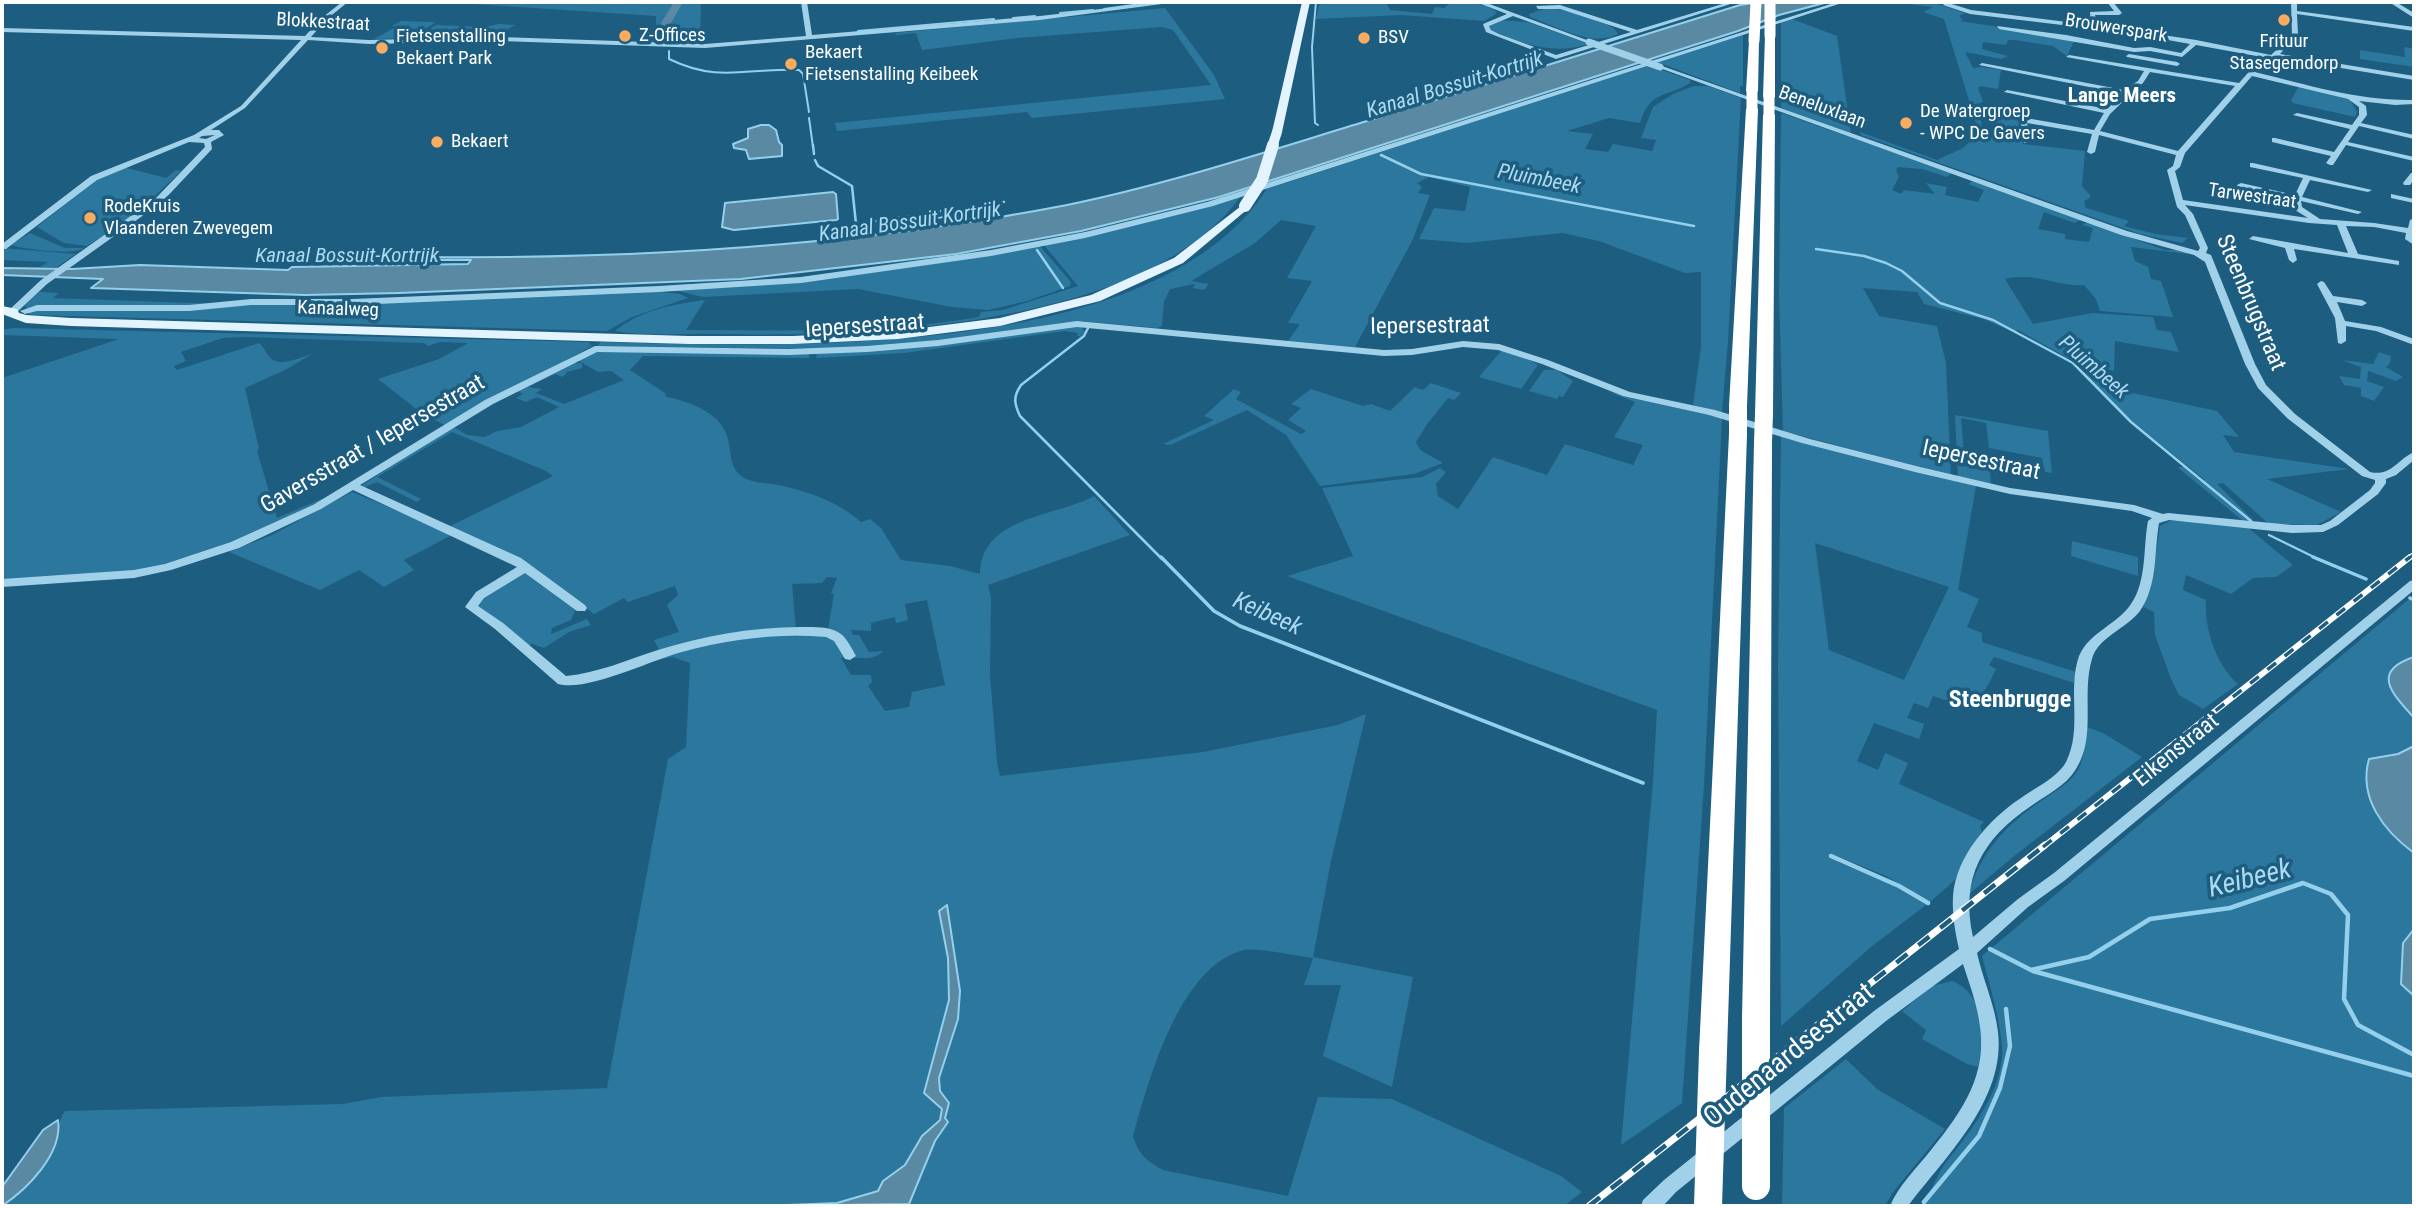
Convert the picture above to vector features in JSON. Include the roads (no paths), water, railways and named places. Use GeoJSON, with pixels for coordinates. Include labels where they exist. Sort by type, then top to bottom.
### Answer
{"type":"FeatureCollection","features":[{"type":"Feature","properties":{"kind":"highway"},"geometry":{"type":"LineString","coordinates":[[1708,1206],[1756,2]]}},
{"type":"Feature","properties":{"kind":"highway"},"geometry":{"type":"LineString","coordinates":[[1755,1196],[1770,2]]}},
{"type":"Feature","properties":{"kind":"main road","name":"Kanaalweg"},"geometry":{"type":"LineString","coordinates":[[8,315],[71,322],[717,340],[847,339],[938,331],[1007,320],[1092,298],[1152,275],[1210,241],[1245,206],[1262,180],[1277,132],[1305,3]]}},
{"type":"Feature","properties":{"kind":"street"},"geometry":{"type":"LineString","coordinates":[[3,247],[94,178],[196,137],[228,119],[249,102],[330,13],[345,2]]}},
{"type":"Feature","properties":{"kind":"street"},"geometry":{"type":"LineString","coordinates":[[804,2],[809,38]]}},
{"type":"Feature","properties":{"kind":"street","name":"Blokkestraat"},"geometry":{"type":"LineString","coordinates":[[2,30],[387,42],[500,39],[683,46],[755,43],[1059,16],[1174,2]]}},
{"type":"Feature","properties":{"kind":"street","name":"Beneluxlaan"},"geometry":{"type":"LineString","coordinates":[[1479,2],[2156,243],[2202,255]]}},
{"type":"Feature","properties":{"kind":"street"},"geometry":{"type":"LineString","coordinates":[[1675,13],[1721,2]]}},
{"type":"Feature","properties":{"kind":"street"},"geometry":{"type":"LineString","coordinates":[[1513,14],[1485,25],[1488,31],[1556,57],[1734,2]]}},
{"type":"Feature","properties":{"kind":"street"},"geometry":{"type":"LineString","coordinates":[[8,315],[42,308],[189,308],[251,302],[467,298],[744,284],[864,272],[991,253],[1085,235],[1230,198],[1842,2]]}},
{"type":"Feature","properties":{"kind":"street"},"geometry":{"type":"LineString","coordinates":[[1935,2],[1971,10],[2192,41],[2414,78]]}},
{"type":"Feature","properties":{"kind":"street"},"geometry":{"type":"LineString","coordinates":[[1954,5],[1963,2]]}},
{"type":"Feature","properties":{"kind":"street"},"geometry":{"type":"LineString","coordinates":[[2082,10],[2092,13],[2119,13],[2110,2]]}},
{"type":"Feature","properties":{"kind":"street"},"geometry":{"type":"LineString","coordinates":[[2027,141],[2022,118],[2095,132],[2180,154],[2263,58],[2272,56],[2294,38],[2294,2]]}},
{"type":"Feature","properties":{"kind":"street"},"geometry":{"type":"LineString","coordinates":[[2392,2],[2414,16]]}},
{"type":"Feature","properties":{"kind":"street"},"geometry":{"type":"LineString","coordinates":[[1945,4],[1971,10]]}},
{"type":"Feature","properties":{"kind":"street"},"geometry":{"type":"LineString","coordinates":[[1538,7],[1563,8],[1636,32]]}},
{"type":"Feature","properties":{"kind":"street"},"geometry":{"type":"LineString","coordinates":[[2294,12],[2414,29]]}},
{"type":"Feature","properties":{"kind":"street"},"geometry":{"type":"LineString","coordinates":[[2092,13],[2094,26]]}},
{"type":"Feature","properties":{"kind":"street","name":"Brouwerspark"},"geometry":{"type":"LineString","coordinates":[[1999,27],[2058,35],[2134,51],[2150,49],[2184,54],[2192,41]]}},
{"type":"Feature","properties":{"kind":"street"},"geometry":{"type":"LineString","coordinates":[[2096,61],[2099,52],[2176,62],[2184,54]]}},
{"type":"Feature","properties":{"kind":"street"},"geometry":{"type":"LineString","coordinates":[[2068,57],[2241,85]]}},
{"type":"Feature","properties":{"kind":"street"},"geometry":{"type":"LineString","coordinates":[[1982,65],[2129,93]]}},
{"type":"Feature","properties":{"kind":"street"},"geometry":{"type":"LineString","coordinates":[[2091,152],[2095,132],[2106,111],[2118,102],[2117,99],[2123,94],[2129,93],[2141,82],[2148,70]]}},
{"type":"Feature","properties":{"kind":"street"},"geometry":{"type":"LineString","coordinates":[[2250,73],[2344,95],[2401,103],[2414,102]]}},
{"type":"Feature","properties":{"kind":"street"},"geometry":{"type":"LineString","coordinates":[[2007,92],[2106,111]]}},
{"type":"Feature","properties":{"kind":"street"},"geometry":{"type":"LineString","coordinates":[[2330,163],[2362,115],[2362,106],[2344,95]]}},
{"type":"Feature","properties":{"kind":"street"},"geometry":{"type":"LineString","coordinates":[[2298,115],[2414,136]]}},
{"type":"Feature","properties":{"kind":"street"},"geometry":{"type":"LineString","coordinates":[[196,137],[207,141],[220,134],[224,131],[228,119]]}},
{"type":"Feature","properties":{"kind":"street"},"geometry":{"type":"LineString","coordinates":[[196,137],[220,134]]}},
{"type":"Feature","properties":{"kind":"street"},"geometry":{"type":"LineString","coordinates":[[2275,140],[2335,155]]}},
{"type":"Feature","properties":{"kind":"street"},"geometry":{"type":"LineString","coordinates":[[8,315],[41,285],[170,189],[209,148],[207,141]]}},
{"type":"Feature","properties":{"kind":"street"},"geometry":{"type":"LineString","coordinates":[[2345,143],[2414,159]]}},
{"type":"Feature","properties":{"kind":"street","name":"Steenbrugstraat"},"geometry":{"type":"LineString","coordinates":[[2180,154],[2176,167],[2171,170],[2180,202],[2189,214],[2204,248],[2202,255],[2262,386],[2291,416],[2349,462],[2366,474],[2381,478]]}},
{"type":"Feature","properties":{"kind":"street","name":"Tarwestraat"},"geometry":{"type":"LineString","coordinates":[[2253,165],[2368,191]]}},
{"type":"Feature","properties":{"kind":"street"},"geometry":{"type":"LineString","coordinates":[[2407,183],[2414,175]]}},
{"type":"Feature","properties":{"kind":"street","name":"Tarwestraat"},"geometry":{"type":"LineString","coordinates":[[2308,177],[2297,198],[2298,208],[2320,222]]}},
{"type":"Feature","properties":{"kind":"street","name":"Tarwestraat"},"geometry":{"type":"LineString","coordinates":[[2241,185],[2358,212]]}},
{"type":"Feature","properties":{"kind":"street"},"geometry":{"type":"LineString","coordinates":[[2393,196],[2414,201]]}},
{"type":"Feature","properties":{"kind":"street","name":"Tarwestraat"},"geometry":{"type":"LineString","coordinates":[[2180,202],[2320,222],[2374,225],[2410,231]]}},
{"type":"Feature","properties":{"kind":"street"},"geometry":{"type":"LineString","coordinates":[[2414,219],[2409,239],[2414,242]]}},
{"type":"Feature","properties":{"kind":"street"},"geometry":{"type":"LineString","coordinates":[[2341,224],[2354,256]]}},
{"type":"Feature","properties":{"kind":"street"},"geometry":{"type":"LineString","coordinates":[[2253,239],[2396,262]]}},
{"type":"Feature","properties":{"kind":"street"},"geometry":{"type":"LineString","coordinates":[[2289,246],[2292,260]]}},
{"type":"Feature","properties":{"kind":"street"},"geometry":{"type":"LineString","coordinates":[[2321,284],[2342,323],[2341,341]]}},
{"type":"Feature","properties":{"kind":"street"},"geometry":{"type":"LineString","coordinates":[[2330,298],[2362,303]]}},
{"type":"Feature","properties":{"kind":"street"},"geometry":{"type":"LineString","coordinates":[[2342,323],[2378,329],[2414,342]]}},
{"type":"Feature","properties":{"kind":"street","name":"Iepersestraat"},"geometry":{"type":"LineString","coordinates":[[594,349],[789,352],[867,349],[938,343],[1077,324],[1384,353],[1481,345],[1526,355],[1627,394],[1711,412],[1806,441],[1919,470],[2010,491],[2134,508],[2161,517]]}},
{"type":"Feature","properties":{"kind":"street","name":"Gaversstraat / Iepersestraat"},"geometry":{"type":"LineString","coordinates":[[2,583],[113,576],[167,567],[262,534],[353,486],[489,402],[594,349]]}},
{"type":"Feature","properties":{"kind":"street"},"geometry":{"type":"LineString","coordinates":[[1899,1206],[1955,1136],[1989,1069],[1990,1036],[1987,1012],[1967,952],[1961,886],[1982,846],[2000,824],[2064,774],[2072,764],[2081,728],[2087,655],[2095,643],[2123,620],[2141,598],[2146,586],[2154,521],[2161,517],[2178,516],[2292,529],[2323,528],[2334,523],[2374,492],[2381,483],[2381,478],[2390,476],[2414,455]]}},
{"type":"Feature","properties":{"kind":"street"},"geometry":{"type":"LineString","coordinates":[[353,486],[526,567],[581,608]]}},
{"type":"Feature","properties":{"kind":"street"},"geometry":{"type":"LineString","coordinates":[[526,567],[480,595],[471,607],[499,626],[564,681],[587,678],[698,644],[749,635],[829,633],[838,638],[850,656]]}},
{"type":"Feature","properties":{"kind":"street","name":"Eikenstraat"},"geometry":{"type":"LineString","coordinates":[[1967,952],[2023,903],[2059,877],[2414,584]]}},
{"type":"Feature","properties":{"kind":"street","name":"Oudenaardsestraat"},"geometry":{"type":"LineString","coordinates":[[1650,1206],[1670,1186],[1880,1016],[1967,952]]}},
{"type":"Feature","properties":{"kind":"waterway"},"geometry":{"type":"LineString","coordinates":[[1104,9],[1155,2]]}},
{"type":"Feature","properties":{"kind":"waterway","name":"Pluimbeek"},"geometry":{"type":"LineString","coordinates":[[1316,2],[1312,47],[1315,123],[1318,125]]}},
{"type":"Feature","properties":{"kind":"waterway"},"geometry":{"type":"LineString","coordinates":[[671,41],[666,23],[677,4]]}},
{"type":"Feature","properties":{"kind":"waterway"},"geometry":{"type":"LineString","coordinates":[[1060,13],[1093,10]]}},
{"type":"Feature","properties":{"kind":"waterway"},"geometry":{"type":"LineString","coordinates":[[1013,18],[1035,16]]}},
{"type":"Feature","properties":{"kind":"waterway"},"geometry":{"type":"LineString","coordinates":[[858,31],[994,19]]}},
{"type":"Feature","properties":{"kind":"waterway","name":"Keibeek"},"geometry":{"type":"LineString","coordinates":[[669,51],[669,59],[704,71],[734,73],[799,70],[803,74],[809,112]]}},
{"type":"Feature","properties":{"kind":"waterway","name":"Keibeek"},"geometry":{"type":"LineString","coordinates":[[809,118],[813,147]]}},
{"type":"Feature","properties":{"kind":"waterway","name":"Keibeek"},"geometry":{"type":"LineString","coordinates":[[813,145],[814,154]]}},
{"type":"Feature","properties":{"kind":"waterway","name":"Pluimbeek"},"geometry":{"type":"LineString","coordinates":[[1381,155],[1421,174],[1694,226]]}},
{"type":"Feature","properties":{"kind":"waterway","name":"Keibeek"},"geometry":{"type":"LineString","coordinates":[[815,160],[818,166],[852,186],[856,224],[1004,202]]}},
{"type":"Feature","properties":{"kind":"waterway","name":"Pluimbeek"},"geometry":{"type":"LineString","coordinates":[[1816,249],[1864,256],[1886,263],[1902,271],[1940,303],[1993,320],[2073,363],[2131,422],[2251,521]]}},
{"type":"Feature","properties":{"kind":"waterway","name":"Keibeek"},"geometry":{"type":"LineString","coordinates":[[1037,250],[1063,288]]}},
{"type":"Feature","properties":{"kind":"waterway","name":"Keibeek"},"geometry":{"type":"LineString","coordinates":[[1088,328],[1084,336],[1021,385],[1015,400],[1016,407],[1020,416],[1162,559]]}},
{"type":"Feature","properties":{"kind":"waterway","name":"Pluimbeek"},"geometry":{"type":"LineString","coordinates":[[2269,535],[2318,559]]}},
{"type":"Feature","properties":{"kind":"waterway","name":"Keibeek"},"geometry":{"type":"LineString","coordinates":[[1161,557],[1214,611],[1240,626],[1643,783]]}},
{"type":"Feature","properties":{"kind":"waterway","name":"Pluimbeek"},"geometry":{"type":"LineString","coordinates":[[2313,557],[2366,579]]}},
{"type":"Feature","properties":{"kind":"waterway","name":"Pluimbeek"},"geometry":{"type":"LineString","coordinates":[[2410,598],[2414,600]]}},
{"type":"Feature","properties":{"kind":"waterway","name":"Keibeek"},"geometry":{"type":"LineString","coordinates":[[1831,856],[1899,886],[1928,903]]}},
{"type":"Feature","properties":{"kind":"waterway","name":"Keibeek"},"geometry":{"type":"LineString","coordinates":[[1990,949],[2031,970],[2089,957],[2150,919],[2230,908],[2303,883],[2331,894],[2348,915],[2344,999],[2358,1025],[2414,1055]]}},
{"type":"Feature","properties":{"kind":"waterway"},"geometry":{"type":"LineString","coordinates":[[2033,971],[2414,1076]]}},
{"type":"Feature","properties":{"kind":"waterway"},"geometry":{"type":"LineString","coordinates":[[1924,1202],[1979,1136],[2000,1088],[2010,1046],[2006,1009]]}},
{"type":"Feature","properties":{"kind":"railway"},"geometry":{"type":"LineString","coordinates":[[2408,559],[2414,554]]}},
{"type":"Feature","properties":{"kind":"railway"},"geometry":{"type":"LineString","coordinates":[[2043,847],[2410,557]]}},
{"type":"Feature","properties":{"kind":"railway"},"geometry":{"type":"LineString","coordinates":[[1589,1206],[2045,845]]}},
{"type":"Feature","properties":{"kind":"place","name":"Frituur Stasegemdorp"},"geometry":{"type":"Point","coordinates":[2284,20]}},
{"type":"Feature","properties":{"kind":"place","name":"Z-Offices"},"geometry":{"type":"Point","coordinates":[625,36]}},
{"type":"Feature","properties":{"kind":"place","name":"BSV"},"geometry":{"type":"Point","coordinates":[1364,38]}},
{"type":"Feature","properties":{"kind":"place","name":"Fietsenstalling Bekaert Park"},"geometry":{"type":"Point","coordinates":[382,48]}},
{"type":"Feature","properties":{"kind":"place","name":"Bekaert Fietsenstalling Keibeek"},"geometry":{"type":"Point","coordinates":[791,64]}},
{"type":"Feature","properties":{"kind":"place","name":"De Watergroep - WPC De Gavers"},"geometry":{"type":"Point","coordinates":[1906,123]}},
{"type":"Feature","properties":{"kind":"place","name":"Bekaert"},"geometry":{"type":"Point","coordinates":[437,142]}},
{"type":"Feature","properties":{"kind":"place","name":"RodeKruis Vlaanderen Zwevegem"},"geometry":{"type":"Point","coordinates":[90,218]}},
{"type":"Feature","properties":{"kind":"district","name":"Lange Meers"},"geometry":{"type":"Point","coordinates":[2122,97]}},
{"type":"Feature","properties":{"kind":"district","name":"Steenbrugge"},"geometry":{"type":"Point","coordinates":[2010,701]}},
{"type":"Feature","properties":{"kind":"water label","name":"Kanaal Bossuit-Kortrijk"},"geometry":{"type":"Point","coordinates":[1455,86]}},
{"type":"Feature","properties":{"kind":"water label","name":"Kanaal Bossuit-Kortrijk"},"geometry":{"type":"Point","coordinates":[910,223]}},
{"type":"Feature","properties":{"kind":"water label","name":"Kanaal Bossuit-Kortrijk"},"geometry":{"type":"Point","coordinates":[347,257]}}]}
